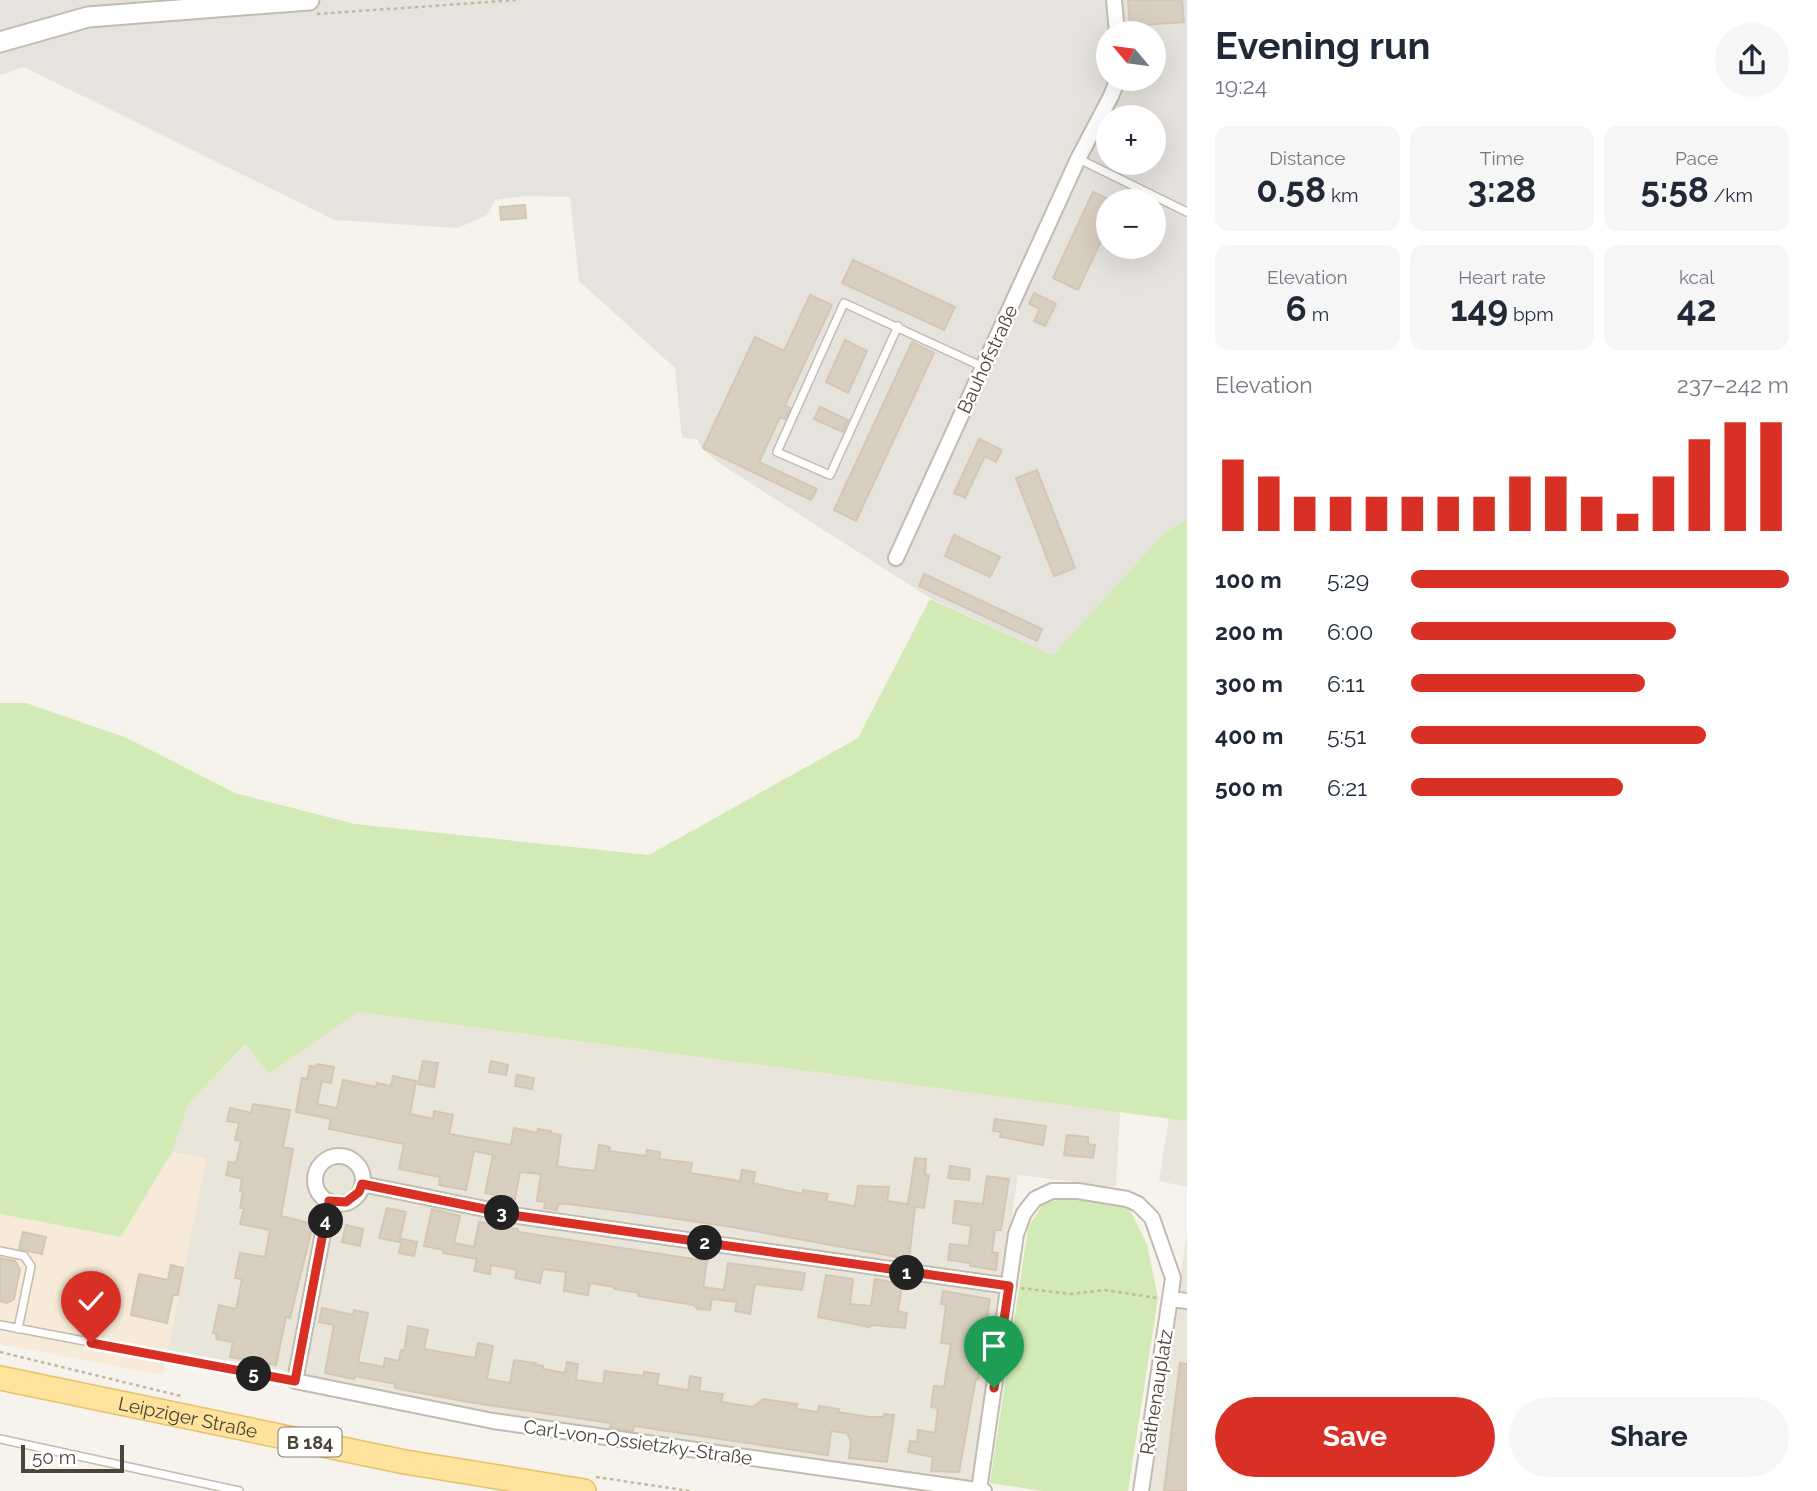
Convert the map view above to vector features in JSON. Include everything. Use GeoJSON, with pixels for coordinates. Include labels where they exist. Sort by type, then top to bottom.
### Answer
{"type":"FeatureCollection","features":[{"type":"Feature","properties":{"kind":"main road","name":"Leipziger Straße"},"geometry":{"type":"LineString","coordinates":[[0,1378],[405,1462],[584,1491]]}},
{"type":"Feature","properties":{"kind":"street"},"geometry":{"type":"LineString","coordinates":[[0,42],[88,17],[309,0]]}},
{"type":"Feature","properties":{"kind":"street"},"geometry":{"type":"LineString","coordinates":[[1114,0],[1116,21]]}},
{"type":"Feature","properties":{"kind":"street","name":"Bauhofstraße"},"geometry":{"type":"LineString","coordinates":[[896,558],[1078,159],[1113,91]]}},
{"type":"Feature","properties":{"kind":"street"},"geometry":{"type":"LineString","coordinates":[[327,1158],[349,1158],[360,1169],[362,1184],[359,1192],[346,1202],[329,1201],[323,1198],[315,1184],[317,1170],[327,1158]]}},
{"type":"Feature","properties":{"kind":"street"},"geometry":{"type":"LineString","coordinates":[[362,1184],[519,1216],[1009,1286]]}},
{"type":"Feature","properties":{"kind":"street","name":"Rathenauplatz"},"geometry":{"type":"LineString","coordinates":[[982,1491],[1016,1234],[1024,1213],[1035,1199],[1052,1191],[1078,1191],[1127,1199],[1138,1204],[1152,1218],[1172,1278],[1141,1491]]}},
{"type":"Feature","properties":{"kind":"street"},"geometry":{"type":"LineString","coordinates":[[295,1381],[329,1201]]}},
{"type":"Feature","properties":{"kind":"street"},"geometry":{"type":"LineString","coordinates":[[1171,1299],[1187,1301]]}},
{"type":"Feature","properties":{"kind":"street","name":"Carl-von-Ossietzky-Straße"},"geometry":{"type":"LineString","coordinates":[[295,1381],[493,1421],[982,1491]]}},
{"type":"Feature","properties":{"kind":"lane"},"geometry":{"type":"LineString","coordinates":[[1078,159],[1187,212]]}},
{"type":"Feature","properties":{"kind":"lane"},"geometry":{"type":"LineString","coordinates":[[898,327],[830,475],[777,452],[844,303],[898,327],[983,367]]}},
{"type":"Feature","properties":{"kind":"lane"},"geometry":{"type":"LineString","coordinates":[[0,1251],[24,1256],[31,1266],[18,1329]]}},
{"type":"Feature","properties":{"kind":"lane"},"geometry":{"type":"LineString","coordinates":[[0,1325],[295,1381]]}},
{"type":"Feature","properties":{"kind":"lane"},"geometry":{"type":"LineString","coordinates":[[0,1439],[239,1491]]}},
{"type":"Feature","properties":{"kind":"path"},"geometry":{"type":"LineString","coordinates":[[1027,1288],[1070,1294],[1105,1290],[1171,1299]]}},
{"type":"Feature","properties":{"kind":"shaded area"},"geometry":{"type":"Polygon","coordinates":[[[0,0],[1187,0],[1187,520],[1164,533],[1053,655],[930,598],[722,465],[703,450],[697,439],[682,438],[675,368],[579,281],[570,197],[526,196],[495,200],[487,215],[458,228],[335,220],[24,67],[0,75],[0,0]]]}},
{"type":"Feature","properties":{"kind":"shaded area"},"geometry":{"type":"Polygon","coordinates":[[[358,1012],[1120,1112],[1116,1187],[1018,1175],[973,1481],[498,1413],[233,1361],[167,1353],[206,1159],[172,1152],[189,1103],[247,1044],[269,1074],[358,1012]]]}},
{"type":"Feature","properties":{"kind":"shaded area"},"geometry":{"type":"Polygon","coordinates":[[[1169,1118],[1187,1121],[1187,1187],[1159,1181],[1169,1118]]]}},
{"type":"Feature","properties":{"kind":"shaded area"},"geometry":{"type":"Polygon","coordinates":[[[172,1152],[206,1158],[163,1375],[0,1344],[0,1214],[121,1237],[172,1152]]]}},
{"type":"Feature","properties":{"kind":"shaded area"},"geometry":{"type":"Polygon","coordinates":[[[1187,1234],[1187,1491],[1149,1491],[1173,1322],[1187,1234]]]}},
{"type":"Feature","properties":{"kind":"green space"},"geometry":{"type":"Polygon","coordinates":[[[1187,520],[1187,1121],[358,1012],[269,1074],[246,1044],[189,1103],[172,1152],[121,1237],[0,1214],[0,703],[26,703],[127,738],[235,793],[355,824],[649,855],[858,738],[930,599],[1053,655],[1164,533],[1187,520]]]}},
{"type":"Feature","properties":{"kind":"green space"},"geometry":{"type":"Polygon","coordinates":[[[1065,1198],[1128,1206],[1147,1244],[1158,1298],[1128,1491],[1043,1491],[990,1483],[1028,1228],[1043,1204],[1065,1198]]]}},
{"type":"Feature","properties":{"kind":"building"},"geometry":{"type":"Polygon","coordinates":[[[1128,0],[1182,0],[1184,22],[1130,21],[1128,0]]]}},
{"type":"Feature","properties":{"kind":"building"},"geometry":{"type":"Polygon","coordinates":[[[1093,192],[1096,193],[1096,252],[1078,290],[1053,278],[1093,192]]]}},
{"type":"Feature","properties":{"kind":"building"},"geometry":{"type":"Polygon","coordinates":[[[525,205],[526,218],[501,220],[500,207],[525,205]]]}},
{"type":"Feature","properties":{"kind":"building"},"geometry":{"type":"Polygon","coordinates":[[[853,260],[955,307],[944,330],[842,283],[853,260]]]}},
{"type":"Feature","properties":{"kind":"building"},"geometry":{"type":"Polygon","coordinates":[[[1034,293],[1056,304],[1045,326],[1034,321],[1040,309],[1029,304],[1034,293]]]}},
{"type":"Feature","properties":{"kind":"building"},"geometry":{"type":"Polygon","coordinates":[[[810,295],[832,305],[785,405],[790,408],[785,419],[780,417],[759,462],[817,489],[811,500],[703,448],[755,337],[784,351],[810,295]]]}},
{"type":"Feature","properties":{"kind":"building"},"geometry":{"type":"Polygon","coordinates":[[[845,340],[867,351],[848,393],[826,382],[845,340]]]}},
{"type":"Feature","properties":{"kind":"building"},"geometry":{"type":"Polygon","coordinates":[[[912,342],[934,353],[856,521],[834,510],[912,342]]]}},
{"type":"Feature","properties":{"kind":"building"},"geometry":{"type":"Polygon","coordinates":[[[820,407],[848,420],[843,432],[814,419],[820,407]]]}},
{"type":"Feature","properties":{"kind":"building"},"geometry":{"type":"Polygon","coordinates":[[[979,439],[1002,450],[996,462],[985,456],[965,498],[954,493],[979,439]]]}},
{"type":"Feature","properties":{"kind":"building"},"geometry":{"type":"Polygon","coordinates":[[[1037,470],[1075,568],[1054,576],[1016,478],[1037,470]]]}},
{"type":"Feature","properties":{"kind":"building"},"geometry":{"type":"Polygon","coordinates":[[[954,535],[1000,557],[990,577],[945,556],[954,535]]]}},
{"type":"Feature","properties":{"kind":"building"},"geometry":{"type":"Polygon","coordinates":[[[924,574],[1042,629],[1037,641],[919,586],[924,574]]]}},
{"type":"Feature","properties":{"kind":"building"},"geometry":{"type":"Polygon","coordinates":[[[423,1061],[438,1063],[434,1087],[418,1084],[423,1061]]]}},
{"type":"Feature","properties":{"kind":"building"},"geometry":{"type":"Polygon","coordinates":[[[491,1061],[508,1065],[506,1075],[489,1072],[491,1061]]]}},
{"type":"Feature","properties":{"kind":"building"},"geometry":{"type":"Polygon","coordinates":[[[317,1064],[334,1067],[331,1083],[322,1081],[317,1104],[337,1108],[343,1080],[376,1087],[377,1083],[391,1086],[393,1076],[416,1081],[410,1114],[433,1119],[434,1111],[453,1115],[449,1134],[511,1145],[514,1128],[537,1133],[538,1129],[551,1131],[561,1135],[557,1166],[568,1168],[595,1171],[599,1145],[610,1147],[609,1151],[646,1156],[647,1150],[660,1152],[659,1159],[692,1163],[690,1173],[740,1181],[742,1170],[755,1172],[753,1183],[803,1194],[803,1190],[828,1194],[826,1201],[855,1206],[858,1186],[889,1187],[887,1201],[908,1204],[915,1158],[926,1159],[925,1175],[929,1175],[924,1208],[915,1207],[909,1259],[650,1215],[569,1204],[558,1204],[557,1210],[544,1208],[545,1202],[537,1201],[541,1174],[520,1172],[515,1199],[485,1193],[493,1155],[474,1151],[466,1190],[439,1185],[440,1177],[399,1169],[404,1144],[329,1129],[331,1119],[296,1112],[302,1078],[307,1079],[310,1066],[316,1067],[317,1064]]]}},
{"type":"Feature","properties":{"kind":"building"},"geometry":{"type":"Polygon","coordinates":[[[517,1075],[534,1078],[532,1089],[515,1086],[517,1075]]]}},
{"type":"Feature","properties":{"kind":"building"},"geometry":{"type":"Polygon","coordinates":[[[253,1104],[290,1110],[283,1147],[293,1149],[281,1216],[313,1224],[290,1318],[286,1317],[276,1365],[230,1357],[233,1342],[216,1339],[217,1334],[213,1333],[219,1305],[236,1309],[242,1279],[235,1278],[240,1253],[265,1257],[270,1230],[240,1224],[244,1208],[240,1208],[242,1179],[226,1175],[229,1162],[236,1163],[241,1141],[235,1140],[239,1123],[227,1121],[230,1108],[251,1113],[253,1104]]]}},
{"type":"Feature","properties":{"kind":"building"},"geometry":{"type":"Polygon","coordinates":[[[995,1119],[1046,1126],[1043,1145],[1000,1137],[1001,1132],[993,1131],[995,1119]]]}},
{"type":"Feature","properties":{"kind":"building"},"geometry":{"type":"Polygon","coordinates":[[[1067,1135],[1088,1137],[1088,1144],[1095,1145],[1093,1158],[1064,1155],[1067,1135]]]}},
{"type":"Feature","properties":{"kind":"building"},"geometry":{"type":"Polygon","coordinates":[[[950,1166],[970,1169],[969,1180],[948,1178],[950,1166]]]}},
{"type":"Feature","properties":{"kind":"building"},"geometry":{"type":"Polygon","coordinates":[[[987,1176],[1009,1179],[1001,1230],[995,1230],[992,1252],[998,1253],[996,1270],[948,1260],[950,1244],[969,1246],[971,1226],[953,1223],[955,1201],[983,1204],[987,1176]]]}},
{"type":"Feature","properties":{"kind":"building"},"geometry":{"type":"Polygon","coordinates":[[[387,1208],[406,1212],[399,1242],[379,1238],[387,1208]]]}},
{"type":"Feature","properties":{"kind":"building"},"geometry":{"type":"Polygon","coordinates":[[[432,1209],[460,1216],[454,1243],[474,1247],[479,1222],[518,1229],[518,1232],[707,1261],[703,1287],[724,1290],[728,1263],[805,1273],[802,1290],[755,1284],[750,1314],[735,1311],[737,1302],[712,1299],[710,1310],[697,1309],[694,1305],[638,1296],[639,1293],[590,1283],[588,1295],[564,1291],[566,1272],[543,1269],[540,1283],[515,1278],[517,1270],[503,1267],[491,1265],[490,1274],[474,1271],[477,1259],[443,1253],[444,1250],[424,1246],[432,1209]]]}},
{"type":"Feature","properties":{"kind":"building"},"geometry":{"type":"Polygon","coordinates":[[[346,1225],[363,1229],[360,1246],[342,1242],[346,1225]]]}},
{"type":"Feature","properties":{"kind":"building"},"geometry":{"type":"Polygon","coordinates":[[[23,1232],[46,1237],[42,1254],[19,1249],[23,1232]]]}},
{"type":"Feature","properties":{"kind":"building"},"geometry":{"type":"Polygon","coordinates":[[[402,1239],[417,1242],[414,1256],[399,1253],[402,1239]]]}},
{"type":"Feature","properties":{"kind":"building"},"geometry":{"type":"Polygon","coordinates":[[[0,1258],[15,1261],[20,1269],[14,1299],[7,1303],[0,1301],[0,1258]]]}},
{"type":"Feature","properties":{"kind":"building"},"geometry":{"type":"Polygon","coordinates":[[[171,1265],[183,1268],[178,1295],[173,1295],[167,1323],[131,1315],[139,1274],[168,1280],[171,1265]]]}},
{"type":"Feature","properties":{"kind":"building"},"geometry":{"type":"Polygon","coordinates":[[[826,1275],[853,1279],[850,1304],[871,1306],[875,1279],[902,1284],[898,1311],[907,1313],[905,1328],[870,1327],[818,1317],[826,1275]]]}},
{"type":"Feature","properties":{"kind":"building"},"geometry":{"type":"Polygon","coordinates":[[[943,1291],[990,1299],[978,1379],[976,1378],[959,1472],[931,1471],[933,1457],[908,1452],[910,1441],[917,1442],[918,1430],[935,1433],[938,1408],[931,1407],[934,1386],[944,1387],[951,1344],[941,1343],[946,1305],[941,1304],[943,1291]]]}},
{"type":"Feature","properties":{"kind":"building"},"geometry":{"type":"Polygon","coordinates":[[[76,1295],[111,1302],[109,1315],[74,1307],[76,1295]]]}},
{"type":"Feature","properties":{"kind":"building"},"geometry":{"type":"Polygon","coordinates":[[[322,1308],[353,1315],[354,1310],[368,1313],[358,1362],[384,1367],[385,1358],[399,1361],[401,1350],[404,1351],[408,1326],[428,1330],[424,1349],[475,1358],[478,1343],[493,1346],[487,1379],[510,1383],[514,1360],[536,1363],[535,1365],[543,1366],[543,1369],[565,1373],[567,1362],[578,1364],[576,1380],[603,1384],[605,1371],[644,1376],[644,1372],[659,1374],[657,1385],[688,1390],[690,1376],[701,1378],[699,1391],[723,1394],[721,1402],[753,1407],[763,1399],[797,1404],[796,1409],[818,1412],[819,1406],[869,1417],[894,1415],[887,1462],[849,1458],[851,1441],[847,1433],[831,1431],[828,1455],[634,1426],[633,1431],[610,1428],[611,1423],[468,1402],[395,1388],[395,1384],[325,1373],[334,1325],[319,1322],[322,1308]]]}},
{"type":"Feature","properties":{"kind":"building"},"geometry":{"type":"Polygon","coordinates":[[[1180,1363],[1187,1364],[1187,1491],[1164,1491],[1180,1363]]]}},
{"type":"Feature","properties":{"kind":"route"},"geometry":{"type":"LineString","coordinates":[[91,1343],[295,1381],[329,1201],[346,1202],[359,1192],[362,1184],[519,1216],[1009,1286],[994,1388]]}}]}
